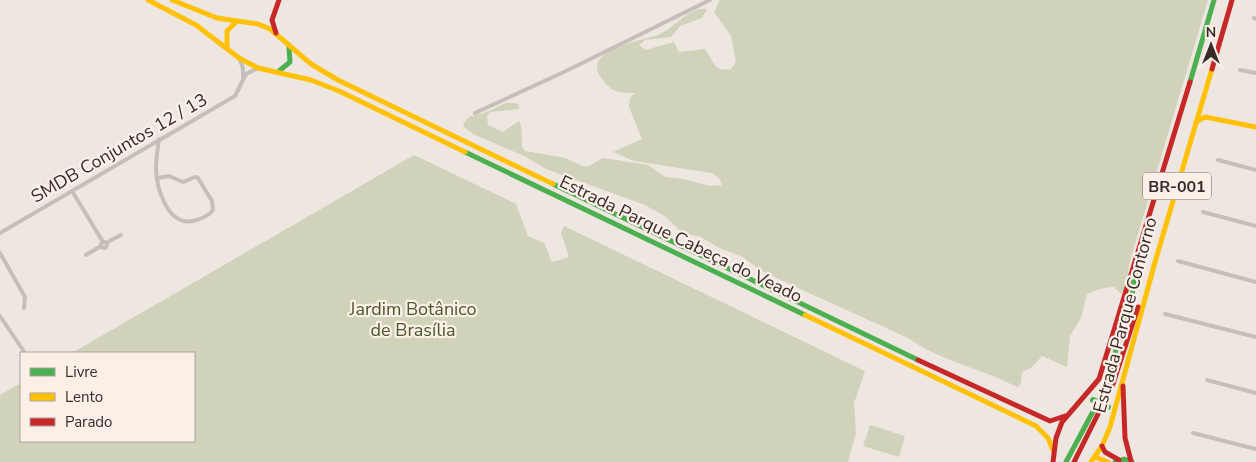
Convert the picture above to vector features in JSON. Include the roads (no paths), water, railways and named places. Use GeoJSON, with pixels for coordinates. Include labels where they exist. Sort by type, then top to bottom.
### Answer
{"type":"FeatureCollection","features":[{"type":"Feature","properties":{"kind":"main road"},"geometry":{"type":"LineString","coordinates":[[148,0],[196,25],[227,47]]}},
{"type":"Feature","properties":{"kind":"main road"},"geometry":{"type":"LineString","coordinates":[[172,0],[203,14],[236,22],[258,24],[266,23],[273,15],[279,0]]}},
{"type":"Feature","properties":{"kind":"main road","name":"Estrada Parque Contorno"},"geometry":{"type":"LineString","coordinates":[[1052,462],[1057,431],[1065,416],[1094,390],[1099,379],[1140,250],[1214,0]]}},
{"type":"Feature","properties":{"kind":"main road","name":"Estrada Parque Contorno"},"geometry":{"type":"LineString","coordinates":[[1093,459],[1102,446],[1113,416],[1158,249],[1232,0]]}},
{"type":"Feature","properties":{"kind":"main road"},"geometry":{"type":"LineString","coordinates":[[273,15],[273,25],[277,35]]}},
{"type":"Feature","properties":{"kind":"main road"},"geometry":{"type":"LineString","coordinates":[[227,47],[227,31],[236,22]]}},
{"type":"Feature","properties":{"kind":"main road","name":"Estrada Parque Cabeça do Veado"},"geometry":{"type":"LineString","coordinates":[[258,24],[277,35],[311,64],[338,80],[1040,417],[1050,421],[1065,416]]}},
{"type":"Feature","properties":{"kind":"main road","name":"Estrada Parque Cabeça do Veado"},"geometry":{"type":"LineString","coordinates":[[227,47],[239,58],[258,68],[279,71],[325,84],[1036,426],[1048,438],[1054,453]]}},
{"type":"Feature","properties":{"kind":"main road"},"geometry":{"type":"LineString","coordinates":[[279,71],[290,62],[289,47]]}},
{"type":"Feature","properties":{"kind":"main road"},"geometry":{"type":"LineString","coordinates":[[1199,111],[1205,117],[1256,127]]}},
{"type":"Feature","properties":{"kind":"main road"},"geometry":{"type":"LineString","coordinates":[[1196,122],[1205,117]]}},
{"type":"Feature","properties":{"kind":"main road"},"geometry":{"type":"LineString","coordinates":[[1074,462],[1113,384],[1158,249]]}},
{"type":"Feature","properties":{"kind":"main road"},"geometry":{"type":"LineString","coordinates":[[1066,462],[1101,397],[1123,327],[1140,250]]}},
{"type":"Feature","properties":{"kind":"main road"},"geometry":{"type":"LineString","coordinates":[[847,336],[851,327]]}},
{"type":"Feature","properties":{"kind":"main road"},"geometry":{"type":"LineString","coordinates":[[855,339],[859,331]]}},
{"type":"Feature","properties":{"kind":"main road"},"geometry":{"type":"LineString","coordinates":[[1102,446],[1105,452],[1117,461],[1132,462],[1125,438],[1122,399],[1124,373]]}},
{"type":"Feature","properties":{"kind":"main road"},"geometry":{"type":"LineString","coordinates":[[1082,402],[1093,400],[1108,407],[1113,416]]}},
{"type":"Feature","properties":{"kind":"main road"},"geometry":{"type":"LineString","coordinates":[[1054,453],[1056,462]]}},
{"type":"Feature","properties":{"kind":"main road"},"geometry":{"type":"LineString","coordinates":[[1093,459],[1108,462]]}},
{"type":"Feature","properties":{"kind":"street"},"geometry":{"type":"LineString","coordinates":[[475,113],[564,72],[710,0]]}},
{"type":"Feature","properties":{"kind":"street"},"geometry":{"type":"LineString","coordinates":[[239,58],[243,68],[243,79]]}},
{"type":"Feature","properties":{"kind":"street","name":"SMDB Conjuntos 12 / 13"},"geometry":{"type":"LineString","coordinates":[[0,233],[235,96],[243,79],[250,71],[258,68]]}},
{"type":"Feature","properties":{"kind":"street"},"geometry":{"type":"LineString","coordinates":[[1240,70],[1256,73]]}},
{"type":"Feature","properties":{"kind":"street"},"geometry":{"type":"LineString","coordinates":[[158,178],[169,176],[183,182],[194,177],[198,178],[213,204],[212,212],[196,220],[177,220],[167,207],[158,178],[156,166],[160,140]]}},
{"type":"Feature","properties":{"kind":"street"},"geometry":{"type":"LineString","coordinates":[[1218,160],[1256,170]]}},
{"type":"Feature","properties":{"kind":"street"},"geometry":{"type":"LineString","coordinates":[[72,191],[103,244]]}},
{"type":"Feature","properties":{"kind":"street"},"geometry":{"type":"LineString","coordinates":[[1204,212],[1256,226]]}},
{"type":"Feature","properties":{"kind":"street"},"geometry":{"type":"LineString","coordinates":[[86,255],[121,235]]}},
{"type":"Feature","properties":{"kind":"street"},"geometry":{"type":"LineString","coordinates":[[0,253],[25,297],[24,308]]}},
{"type":"Feature","properties":{"kind":"street"},"geometry":{"type":"LineString","coordinates":[[1178,262],[1256,282]]}},
{"type":"Feature","properties":{"kind":"street"},"geometry":{"type":"LineString","coordinates":[[1166,314],[1256,337]]}},
{"type":"Feature","properties":{"kind":"street"},"geometry":{"type":"LineString","coordinates":[[0,316],[24,352]]}},
{"type":"Feature","properties":{"kind":"street"},"geometry":{"type":"LineString","coordinates":[[1207,380],[1256,393]]}},
{"type":"Feature","properties":{"kind":"street"},"geometry":{"type":"LineString","coordinates":[[1192,434],[1256,450]]}},
{"type":"Feature","properties":{"kind":"park label","name":"Jardim Botânico de Brasília"},"geometry":{"type":"Point","coordinates":[413,319]}}]}
